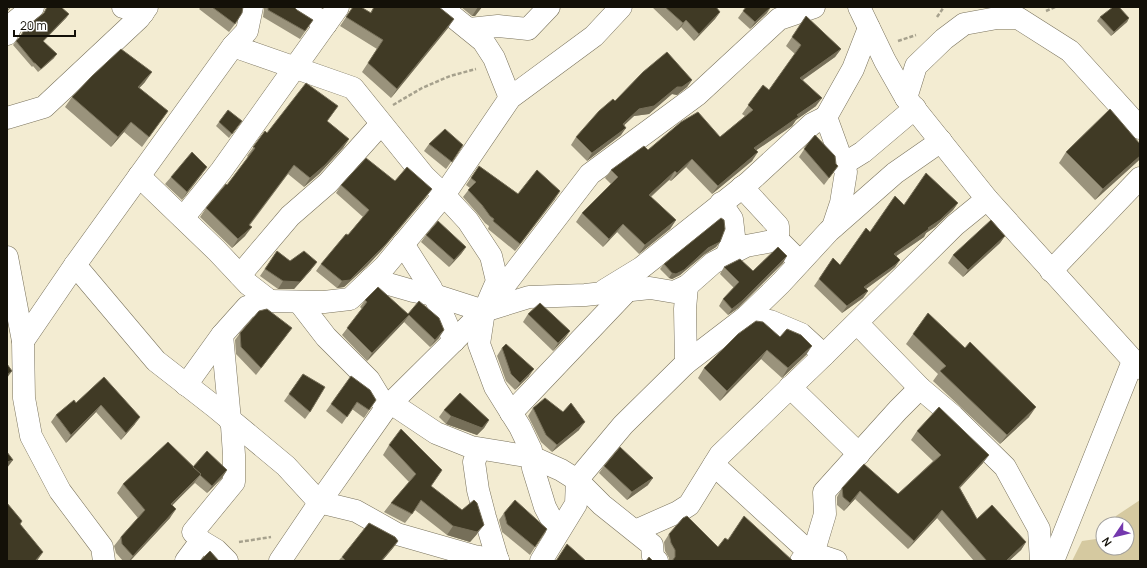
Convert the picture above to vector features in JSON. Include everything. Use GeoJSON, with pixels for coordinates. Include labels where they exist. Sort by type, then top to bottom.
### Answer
{"type":"FeatureCollection","features":[{"type":"Feature","properties":{"kind":"street"},"geometry":{"type":"LineString","coordinates":[[7,34],[12,24],[34,7]]}},
{"type":"Feature","properties":{"kind":"street"},"geometry":{"type":"LineString","coordinates":[[23,341],[139,176],[233,46],[247,31],[252,7]]}},
{"type":"Feature","properties":{"kind":"street"},"geometry":{"type":"LineString","coordinates":[[183,218],[221,171],[332,16],[299,7]]}},
{"type":"Feature","properties":{"kind":"street"},"geometry":{"type":"LineString","coordinates":[[441,7],[483,41],[496,62],[510,98]]}},
{"type":"Feature","properties":{"kind":"street"},"geometry":{"type":"LineString","coordinates":[[469,29],[498,26],[528,29],[549,7]]}},
{"type":"Feature","properties":{"kind":"street"},"geometry":{"type":"LineString","coordinates":[[186,385],[222,335],[248,307],[270,301],[324,302],[350,299],[385,266],[444,195],[510,98],[594,36],[621,7]]}},
{"type":"Feature","properties":{"kind":"street"},"geometry":{"type":"LineString","coordinates":[[280,561],[319,502],[389,405],[488,307],[590,174],[697,95],[779,19],[814,7]]}},
{"type":"Feature","properties":{"kind":"street"},"geometry":{"type":"LineString","coordinates":[[859,7],[885,61],[910,103],[987,199],[1137,365],[1053,561]]}},
{"type":"Feature","properties":{"kind":"street"},"geometry":{"type":"LineString","coordinates":[[7,118],[44,107],[138,9]]}},
{"type":"Feature","properties":{"kind":"street"},"geometry":{"type":"LineString","coordinates":[[842,165],[863,152],[910,103],[916,66],[944,39],[964,24],[997,18],[1018,18],[1070,51],[1140,128]]}},
{"type":"Feature","properties":{"kind":"street"},"geometry":{"type":"LineString","coordinates":[[601,293],[641,268],[742,187],[812,124],[826,118],[853,69],[869,28]]}},
{"type":"Feature","properties":{"kind":"street"},"geometry":{"type":"LineString","coordinates":[[233,46],[352,88],[424,176],[468,221],[491,256],[496,281],[484,311],[479,344],[495,387],[531,450],[533,468],[545,507],[558,532]]}},
{"type":"Feature","properties":{"kind":"street"},"geometry":{"type":"LineString","coordinates":[[826,118],[842,165],[846,172],[841,203],[833,228]]}},
{"type":"Feature","properties":{"kind":"street"},"geometry":{"type":"LineString","coordinates":[[240,275],[290,216],[328,184],[381,124]]}},
{"type":"Feature","properties":{"kind":"street"},"geometry":{"type":"LineString","coordinates":[[540,561],[576,504],[577,480],[623,425],[686,363],[746,317],[781,283],[833,228],[895,173],[941,141]]}},
{"type":"Feature","properties":{"kind":"street"},"geometry":{"type":"LineString","coordinates":[[139,176],[248,284],[270,301]]}},
{"type":"Feature","properties":{"kind":"street"},"geometry":{"type":"LineString","coordinates":[[1051,271],[1140,178]]}},
{"type":"Feature","properties":{"kind":"street"},"geometry":{"type":"LineString","coordinates":[[742,187],[778,226],[778,240],[800,262]]}},
{"type":"Feature","properties":{"kind":"street"},"geometry":{"type":"LineString","coordinates":[[635,531],[678,512],[689,505],[720,455],[857,323],[955,225],[987,199]]}},
{"type":"Feature","properties":{"kind":"street"},"geometry":{"type":"LineString","coordinates":[[721,203],[732,219],[734,236],[726,257]]}},
{"type":"Feature","properties":{"kind":"street"},"geometry":{"type":"LineString","coordinates":[[371,279],[484,311],[529,297],[601,293],[650,288],[674,292],[687,286],[713,263],[746,246],[778,240]]}},
{"type":"Feature","properties":{"kind":"street"},"geometry":{"type":"LineString","coordinates":[[403,244],[431,288],[454,341]]}},
{"type":"Feature","properties":{"kind":"street"},"geometry":{"type":"LineString","coordinates":[[7,257],[9,285],[23,341],[24,398],[31,436],[60,491],[102,546],[104,561]]}},
{"type":"Feature","properties":{"kind":"street"},"geometry":{"type":"LineString","coordinates":[[75,265],[156,362],[286,466],[319,502],[356,511],[397,534],[474,556],[498,560],[478,490],[474,462],[480,448]]}},
{"type":"Feature","properties":{"kind":"street"},"geometry":{"type":"LineString","coordinates":[[686,363],[684,309],[687,286]]}},
{"type":"Feature","properties":{"kind":"street"},"geometry":{"type":"LineString","coordinates":[[511,413],[628,290]]}},
{"type":"Feature","properties":{"kind":"street"},"geometry":{"type":"LineString","coordinates":[[299,302],[326,337],[369,380],[389,405],[436,433],[471,447],[532,457],[560,470],[577,480],[602,505],[652,545],[653,557],[657,561]]}},
{"type":"Feature","properties":{"kind":"street"},"geometry":{"type":"LineString","coordinates":[[746,317],[770,321],[801,334],[824,355]]}},
{"type":"Feature","properties":{"kind":"street"},"geometry":{"type":"LineString","coordinates":[[857,323],[920,388],[954,416],[1005,467],[1040,529],[1041,561]]}},
{"type":"Feature","properties":{"kind":"street"},"geometry":{"type":"LineString","coordinates":[[222,335],[230,420],[232,426],[234,482],[193,532],[206,544],[216,550],[227,561]]}},
{"type":"Feature","properties":{"kind":"street"},"geometry":{"type":"LineString","coordinates":[[790,387],[859,454]]}},
{"type":"Feature","properties":{"kind":"street"},"geometry":{"type":"LineString","coordinates":[[805,556],[816,544],[826,514],[824,492],[898,410],[920,388]]}},
{"type":"Feature","properties":{"kind":"street"},"geometry":{"type":"LineString","coordinates":[[714,465],[805,556],[836,561]]}},
{"type":"Feature","properties":{"kind":"street"},"geometry":{"type":"LineString","coordinates":[[186,561],[206,544]]}},
{"type":"Feature","properties":{"kind":"path"},"geometry":{"type":"LineString","coordinates":[[381,124],[394,104],[422,88],[450,76],[496,62]]}},
{"type":"Feature","properties":{"kind":"path"},"geometry":{"type":"LineString","coordinates":[[206,544],[299,532]]}},
{"type":"Feature","properties":{"kind":"shaded area"},"geometry":{"type":"Polygon","coordinates":[[[1140,500],[1140,561],[1072,561],[1082,541],[1095,539],[1095,556],[1135,556],[1135,516],[1116,516],[1140,500]]]}},
{"type":"Feature","properties":{"kind":"building"},"geometry":{"type":"Polygon","coordinates":[[[47,7],[61,7],[69,14],[43,41],[57,54],[41,69],[34,63],[16,41],[21,36],[25,28],[44,13],[47,7]]]}},
{"type":"Feature","properties":{"kind":"building"},"geometry":{"type":"Polygon","coordinates":[[[212,7],[243,7],[242,13],[235,24],[212,7]]]}},
{"type":"Feature","properties":{"kind":"building"},"geometry":{"type":"Polygon","coordinates":[[[268,7],[294,7],[313,20],[305,31],[268,10],[268,7]]]}},
{"type":"Feature","properties":{"kind":"building"},"geometry":{"type":"Polygon","coordinates":[[[353,7],[361,7],[371,13],[374,7],[439,7],[454,19],[397,89],[368,63],[383,40],[346,17],[353,7]]]}},
{"type":"Feature","properties":{"kind":"building"},"geometry":{"type":"Polygon","coordinates":[[[665,7],[716,7],[720,12],[699,34],[686,20],[683,23],[665,7]]]}},
{"type":"Feature","properties":{"kind":"building"},"geometry":{"type":"Polygon","coordinates":[[[746,7],[771,7],[755,22],[743,11],[746,7]]]}},
{"type":"Feature","properties":{"kind":"building"},"geometry":{"type":"Polygon","coordinates":[[[1113,7],[1119,7],[1129,18],[1114,32],[1100,17],[1113,7]]]}},
{"type":"Feature","properties":{"kind":"building"},"geometry":{"type":"Polygon","coordinates":[[[806,16],[841,49],[800,78],[822,98],[754,148],[758,152],[718,186],[692,159],[677,173],[675,171],[649,195],[676,220],[645,245],[623,224],[609,239],[582,213],[618,177],[611,170],[644,146],[648,150],[681,122],[698,112],[720,137],[753,110],[748,105],[763,85],[769,90],[801,45],[792,37],[806,16]]]}},
{"type":"Feature","properties":{"kind":"building"},"geometry":{"type":"Polygon","coordinates":[[[121,49],[152,72],[138,87],[168,111],[149,137],[131,122],[118,137],[72,97],[121,49]]]}},
{"type":"Feature","properties":{"kind":"building"},"geometry":{"type":"Polygon","coordinates":[[[667,52],[692,80],[682,87],[677,87],[654,106],[639,109],[623,124],[626,128],[592,153],[576,137],[599,111],[613,99],[615,101],[643,72],[667,52]]]}},
{"type":"Feature","properties":{"kind":"building"},"geometry":{"type":"Polygon","coordinates":[[[306,83],[338,106],[327,121],[349,139],[325,165],[310,178],[294,165],[249,225],[252,227],[238,239],[206,208],[226,184],[227,185],[255,148],[253,147],[265,131],[267,133],[306,83]]]}},
{"type":"Feature","properties":{"kind":"building"},"geometry":{"type":"Polygon","coordinates":[[[1110,109],[1140,144],[1140,156],[1103,189],[1066,152],[1110,109]]]}},
{"type":"Feature","properties":{"kind":"building"},"geometry":{"type":"Polygon","coordinates":[[[228,110],[242,121],[232,134],[219,122],[228,110]]]}},
{"type":"Feature","properties":{"kind":"building"},"geometry":{"type":"Polygon","coordinates":[[[445,129],[463,145],[452,162],[429,144],[445,129]]]}},
{"type":"Feature","properties":{"kind":"building"},"geometry":{"type":"Polygon","coordinates":[[[815,135],[835,156],[836,164],[838,166],[829,178],[804,149],[815,135]]]}},
{"type":"Feature","properties":{"kind":"building"},"geometry":{"type":"Polygon","coordinates":[[[192,152],[207,167],[187,192],[171,177],[192,152]]]}},
{"type":"Feature","properties":{"kind":"building"},"geometry":{"type":"Polygon","coordinates":[[[366,158],[395,181],[407,167],[432,189],[386,244],[350,280],[342,281],[321,264],[346,234],[348,235],[369,210],[341,185],[366,158]]]}},
{"type":"Feature","properties":{"kind":"building"},"geometry":{"type":"Polygon","coordinates":[[[479,166],[518,194],[537,170],[560,191],[520,244],[493,221],[494,219],[468,190],[476,182],[471,178],[479,166]]]}},
{"type":"Feature","properties":{"kind":"building"},"geometry":{"type":"Polygon","coordinates":[[[926,173],[958,203],[940,220],[928,228],[929,229],[894,254],[900,260],[864,287],[868,291],[847,306],[819,279],[833,258],[840,265],[866,228],[870,232],[895,196],[904,205],[926,173]]]}},
{"type":"Feature","properties":{"kind":"building"},"geometry":{"type":"Polygon","coordinates":[[[721,218],[724,220],[725,229],[720,242],[708,248],[684,270],[676,274],[672,273],[664,264],[721,218]]]}},
{"type":"Feature","properties":{"kind":"building"},"geometry":{"type":"Polygon","coordinates":[[[991,220],[1005,236],[968,270],[953,255],[991,220]]]}},
{"type":"Feature","properties":{"kind":"building"},"geometry":{"type":"Polygon","coordinates":[[[438,221],[466,247],[454,260],[426,235],[438,221]]]}},
{"type":"Feature","properties":{"kind":"building"},"geometry":{"type":"Polygon","coordinates":[[[778,247],[787,256],[732,309],[723,299],[739,282],[724,267],[740,259],[753,271],[778,247]]]}},
{"type":"Feature","properties":{"kind":"building"},"geometry":{"type":"Polygon","coordinates":[[[277,251],[290,261],[304,251],[317,262],[300,282],[283,281],[265,269],[277,251]]]}},
{"type":"Feature","properties":{"kind":"building"},"geometry":{"type":"Polygon","coordinates":[[[378,287],[408,314],[419,301],[439,318],[444,330],[435,340],[409,315],[372,353],[347,328],[367,302],[365,300],[378,287]]]}},
{"type":"Feature","properties":{"kind":"building"},"geometry":{"type":"Polygon","coordinates":[[[540,303],[570,331],[558,343],[528,314],[540,303]]]}},
{"type":"Feature","properties":{"kind":"building"},"geometry":{"type":"Polygon","coordinates":[[[267,309],[292,328],[261,368],[241,347],[240,333],[259,311],[267,309]]]}},
{"type":"Feature","properties":{"kind":"building"},"geometry":{"type":"Polygon","coordinates":[[[928,313],[965,348],[970,342],[1036,407],[1007,435],[940,371],[946,366],[913,334],[928,313]]]}},
{"type":"Feature","properties":{"kind":"building"},"geometry":{"type":"Polygon","coordinates":[[[756,321],[763,322],[780,337],[787,329],[801,335],[812,346],[788,368],[767,350],[727,391],[704,368],[738,334],[756,321]]]}},
{"type":"Feature","properties":{"kind":"building"},"geometry":{"type":"Polygon","coordinates":[[[506,344],[534,369],[520,383],[511,374],[502,348],[506,344]]]}},
{"type":"Feature","properties":{"kind":"building"},"geometry":{"type":"Polygon","coordinates":[[[7,364],[12,371],[7,375],[7,364]]]}},
{"type":"Feature","properties":{"kind":"building"},"geometry":{"type":"Polygon","coordinates":[[[303,374],[325,387],[310,412],[289,394],[303,374]]]}},
{"type":"Feature","properties":{"kind":"building"},"geometry":{"type":"Polygon","coordinates":[[[351,376],[370,390],[376,400],[369,410],[357,402],[347,417],[331,404],[351,376]]]}},
{"type":"Feature","properties":{"kind":"building"},"geometry":{"type":"Polygon","coordinates":[[[104,377],[140,417],[126,433],[101,405],[71,435],[56,415],[74,400],[76,403],[104,377]]]}},
{"type":"Feature","properties":{"kind":"building"},"geometry":{"type":"Polygon","coordinates":[[[460,393],[489,420],[482,428],[451,416],[444,410],[460,393]]]}},
{"type":"Feature","properties":{"kind":"building"},"geometry":{"type":"Polygon","coordinates":[[[545,398],[563,412],[571,403],[585,422],[557,445],[546,435],[533,408],[545,398]]]}},
{"type":"Feature","properties":{"kind":"building"},"geometry":{"type":"Polygon","coordinates":[[[939,407],[989,455],[959,487],[977,519],[992,505],[1026,542],[1006,561],[987,561],[942,510],[914,541],[860,491],[850,503],[843,497],[842,488],[864,464],[898,494],[941,455],[917,431],[939,407]]]}},
{"type":"Feature","properties":{"kind":"building"},"geometry":{"type":"Polygon","coordinates":[[[401,429],[442,470],[431,486],[462,510],[474,500],[477,503],[484,525],[477,532],[453,526],[421,500],[412,514],[391,503],[416,474],[389,445],[401,429]]]}},
{"type":"Feature","properties":{"kind":"building"},"geometry":{"type":"Polygon","coordinates":[[[168,442],[201,474],[171,504],[176,509],[133,556],[122,544],[121,537],[145,510],[123,484],[168,442]]]}},
{"type":"Feature","properties":{"kind":"building"},"geometry":{"type":"Polygon","coordinates":[[[620,447],[653,478],[632,492],[604,466],[620,447]]]}},
{"type":"Feature","properties":{"kind":"building"},"geometry":{"type":"Polygon","coordinates":[[[207,451],[227,470],[212,486],[193,467],[207,451]]]}},
{"type":"Feature","properties":{"kind":"building"},"geometry":{"type":"Polygon","coordinates":[[[7,452],[13,460],[7,462],[7,452]]]}},
{"type":"Feature","properties":{"kind":"building"},"geometry":{"type":"Polygon","coordinates":[[[515,500],[547,529],[535,547],[507,524],[504,513],[515,500]]]}},
{"type":"Feature","properties":{"kind":"building"},"geometry":{"type":"Polygon","coordinates":[[[7,503],[22,521],[20,524],[43,552],[35,561],[7,561],[7,503]]]}},
{"type":"Feature","properties":{"kind":"building"},"geometry":{"type":"Polygon","coordinates":[[[687,516],[718,547],[725,538],[728,540],[744,516],[793,561],[672,561],[675,557],[675,550],[671,543],[669,534],[683,518],[687,516]]]}},
{"type":"Feature","properties":{"kind":"building"},"geometry":{"type":"Polygon","coordinates":[[[369,523],[395,537],[398,541],[381,561],[346,561],[342,557],[369,523]]]}},
{"type":"Feature","properties":{"kind":"building"},"geometry":{"type":"Polygon","coordinates":[[[567,544],[586,561],[556,561],[567,544]]]}},
{"type":"Feature","properties":{"kind":"building"},"geometry":{"type":"Polygon","coordinates":[[[210,551],[219,561],[200,561],[210,551]]]}},
{"type":"Feature","properties":{"kind":"building"},"geometry":{"type":"Polygon","coordinates":[[[649,557],[653,561],[646,561],[649,557]]]}}]}
